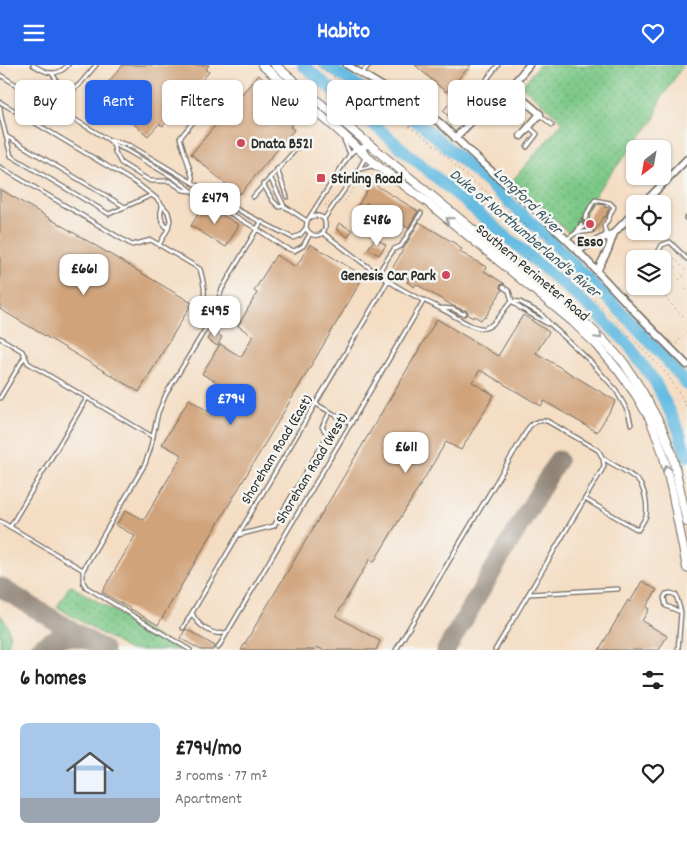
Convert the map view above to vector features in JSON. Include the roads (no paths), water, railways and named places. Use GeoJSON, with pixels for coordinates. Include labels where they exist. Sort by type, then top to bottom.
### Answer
{"type":"FeatureCollection","features":[{"type":"Feature","properties":{"kind":"street","name":"Southern Perimeter Road"},"geometry":{"type":"LineString","coordinates":[[262,65],[339,131],[353,151],[366,156],[381,170],[427,202],[573,322],[597,345],[636,395],[650,419],[663,453],[687,567]]}},
{"type":"Feature","properties":{"kind":"street","name":"Southern Perimeter Road"},"geometry":{"type":"LineString","coordinates":[[275,65],[363,142],[374,147],[580,318],[624,363],[661,426],[672,453],[687,521]]}},
{"type":"Feature","properties":{"kind":"street"},"geometry":{"type":"LineString","coordinates":[[347,65],[440,123],[567,239],[687,365]]}},
{"type":"Feature","properties":{"kind":"street"},"geometry":{"type":"LineString","coordinates":[[517,80],[529,65]]}},
{"type":"Feature","properties":{"kind":"street"},"geometry":{"type":"LineString","coordinates":[[521,136],[540,114],[525,101]]}},
{"type":"Feature","properties":{"kind":"street"},"geometry":{"type":"LineString","coordinates":[[455,138],[468,125]]}},
{"type":"Feature","properties":{"kind":"street"},"geometry":{"type":"LineString","coordinates":[[652,195],[687,159]]}},
{"type":"Feature","properties":{"kind":"street"},"geometry":{"type":"LineString","coordinates":[[578,251],[614,233],[626,220]]}},
{"type":"Feature","properties":{"kind":"street"},"geometry":{"type":"LineString","coordinates":[[597,271],[614,233]]}},
{"type":"Feature","properties":{"kind":"lane"},"geometry":{"type":"LineString","coordinates":[[33,65],[52,73],[60,72],[68,65]]}},
{"type":"Feature","properties":{"kind":"lane"},"geometry":{"type":"LineString","coordinates":[[52,73],[58,83],[72,91],[96,65]]}},
{"type":"Feature","properties":{"kind":"lane"},"geometry":{"type":"LineString","coordinates":[[361,74],[369,65]]}},
{"type":"Feature","properties":{"kind":"lane"},"geometry":{"type":"LineString","coordinates":[[487,80],[498,65]]}},
{"type":"Feature","properties":{"kind":"lane"},"geometry":{"type":"LineString","coordinates":[[0,75],[113,144],[174,178],[284,247],[294,251],[303,246],[310,234]]}},
{"type":"Feature","properties":{"kind":"lane"},"geometry":{"type":"LineString","coordinates":[[0,102],[152,195],[168,212],[170,220],[168,229],[159,245]]}},
{"type":"Feature","properties":{"kind":"lane"},"geometry":{"type":"LineString","coordinates":[[0,107],[0,115],[11,156],[109,214],[152,195]]}},
{"type":"Feature","properties":{"kind":"lane"},"geometry":{"type":"LineString","coordinates":[[540,114],[552,125]]}},
{"type":"Feature","properties":{"kind":"lane"},"geometry":{"type":"LineString","coordinates":[[191,125],[180,138],[193,184]]}},
{"type":"Feature","properties":{"kind":"lane"},"geometry":{"type":"LineString","coordinates":[[527,147],[537,134],[529,127]]}},
{"type":"Feature","properties":{"kind":"lane"},"geometry":{"type":"LineString","coordinates":[[6,136],[125,207]]}},
{"type":"Feature","properties":{"kind":"lane"},"geometry":{"type":"LineString","coordinates":[[109,140],[131,145],[240,211],[293,238],[300,235],[306,228],[307,221],[353,151],[363,142],[366,156],[324,219]]}},
{"type":"Feature","properties":{"kind":"lane"},"geometry":{"type":"LineString","coordinates":[[113,144],[120,163],[150,181],[170,181],[184,190],[192,191]]}},
{"type":"Feature","properties":{"kind":"lane"},"geometry":{"type":"LineString","coordinates":[[253,197],[298,147]]}},
{"type":"Feature","properties":{"kind":"lane"},"geometry":{"type":"LineString","coordinates":[[359,169],[372,166],[381,170]]}},
{"type":"Feature","properties":{"kind":"lane"},"geometry":{"type":"LineString","coordinates":[[0,167],[132,245],[151,240],[200,269],[205,288],[203,303],[195,317]]}},
{"type":"Feature","properties":{"kind":"lane"},"geometry":{"type":"LineString","coordinates":[[277,169],[287,197]]}},
{"type":"Feature","properties":{"kind":"lane"},"geometry":{"type":"LineString","coordinates":[[270,177],[284,206],[307,221]]}},
{"type":"Feature","properties":{"kind":"lane"},"geometry":{"type":"LineString","coordinates":[[263,184],[272,201],[279,207],[284,206]]}},
{"type":"Feature","properties":{"kind":"lane"},"geometry":{"type":"LineString","coordinates":[[585,219],[595,200],[610,203],[614,207],[609,220],[602,225],[610,244]]}},
{"type":"Feature","properties":{"kind":"lane"},"geometry":{"type":"LineString","coordinates":[[162,206],[160,214],[162,222],[168,229]]}},
{"type":"Feature","properties":{"kind":"lane"},"geometry":{"type":"LineString","coordinates":[[240,211],[243,221]]}},
{"type":"Feature","properties":{"kind":"lane"},"geometry":{"type":"LineString","coordinates":[[378,273],[394,249],[401,246],[421,213]]}},
{"type":"Feature","properties":{"kind":"lane"},"geometry":{"type":"LineString","coordinates":[[306,228],[310,234],[317,236],[323,233],[326,227],[324,219],[314,215],[310,217]]}},
{"type":"Feature","properties":{"kind":"lane"},"geometry":{"type":"LineString","coordinates":[[190,650],[86,587],[82,582],[83,570],[145,464],[158,413],[166,394],[212,317],[222,289],[261,222]]}},
{"type":"Feature","properties":{"kind":"lane"},"geometry":{"type":"LineString","coordinates":[[567,239],[586,228],[576,233]]}},
{"type":"Feature","properties":{"kind":"lane"},"geometry":{"type":"LineString","coordinates":[[323,233],[388,281],[476,328],[487,327],[493,323],[512,301],[520,302],[532,308],[541,314],[589,360],[616,390],[628,411],[631,424]]}},
{"type":"Feature","properties":{"kind":"lane"},"geometry":{"type":"LineString","coordinates":[[659,250],[662,245],[670,242],[687,259]]}},
{"type":"Feature","properties":{"kind":"lane","name":"Shoreham Road (East)"},"geometry":{"type":"LineString","coordinates":[[183,628],[388,281]]}},
{"type":"Feature","properties":{"kind":"lane"},"geometry":{"type":"LineString","coordinates":[[503,287],[509,291],[512,301]]}},
{"type":"Feature","properties":{"kind":"lane","name":"Shoreham Road (West)"},"geometry":{"type":"LineString","coordinates":[[218,648],[424,300]]}},
{"type":"Feature","properties":{"kind":"lane"},"geometry":{"type":"LineString","coordinates":[[441,308],[465,313]]}},
{"type":"Feature","properties":{"kind":"lane"},"geometry":{"type":"LineString","coordinates":[[0,338],[22,351],[28,363],[153,437]]}},
{"type":"Feature","properties":{"kind":"lane"},"geometry":{"type":"LineString","coordinates":[[0,398],[24,357]]}},
{"type":"Feature","properties":{"kind":"lane"},"geometry":{"type":"LineString","coordinates":[[10,527],[87,398]]}},
{"type":"Feature","properties":{"kind":"lane"},"geometry":{"type":"LineString","coordinates":[[316,403],[351,424]]}},
{"type":"Feature","properties":{"kind":"lane"},"geometry":{"type":"LineString","coordinates":[[238,535],[274,526],[325,440],[327,434],[322,427],[330,412]]}},
{"type":"Feature","properties":{"kind":"lane"},"geometry":{"type":"LineString","coordinates":[[396,650],[529,427],[533,423],[544,420],[553,423],[598,450],[603,459],[604,466],[495,650]]}},
{"type":"Feature","properties":{"kind":"lane"},"geometry":{"type":"LineString","coordinates":[[586,499],[638,530],[646,515],[646,501],[640,484],[634,477],[603,459]]}},
{"type":"Feature","properties":{"kind":"lane"},"geometry":{"type":"LineString","coordinates":[[0,521],[83,570]]}},
{"type":"Feature","properties":{"kind":"lane"},"geometry":{"type":"LineString","coordinates":[[528,594],[618,589]]}},
{"type":"Feature","properties":{"kind":"lane"},"geometry":{"type":"LineString","coordinates":[[678,650],[681,612],[676,595],[666,594],[664,598],[666,606],[681,612]]}},
{"type":"Feature","properties":{"kind":"lane"},"geometry":{"type":"LineString","coordinates":[[192,612],[200,625],[216,634],[228,631]]}},
{"type":"Feature","properties":{"kind":"waterway","name":"Duke of Northumberland's River"},"geometry":{"type":"LineString","coordinates":[[303,65],[592,309],[627,343],[655,382],[677,426],[687,456]]}},
{"type":"Feature","properties":{"kind":"waterway","name":"Longford River"},"geometry":{"type":"LineString","coordinates":[[326,65],[422,125],[498,192],[542,232],[633,324],[687,385]]}},
{"type":"Feature","properties":{"kind":"place","name":"Dnata B521"},"geometry":{"type":"Point","coordinates":[241,143]}},
{"type":"Feature","properties":{"kind":"place","name":"Stirling Road"},"geometry":{"type":"Point","coordinates":[321,178]}},
{"type":"Feature","properties":{"kind":"place","name":"Esso"},"geometry":{"type":"Point","coordinates":[590,224]}},
{"type":"Feature","properties":{"kind":"place","name":"Genesis Car Park"},"geometry":{"type":"Point","coordinates":[446,275]}}]}
